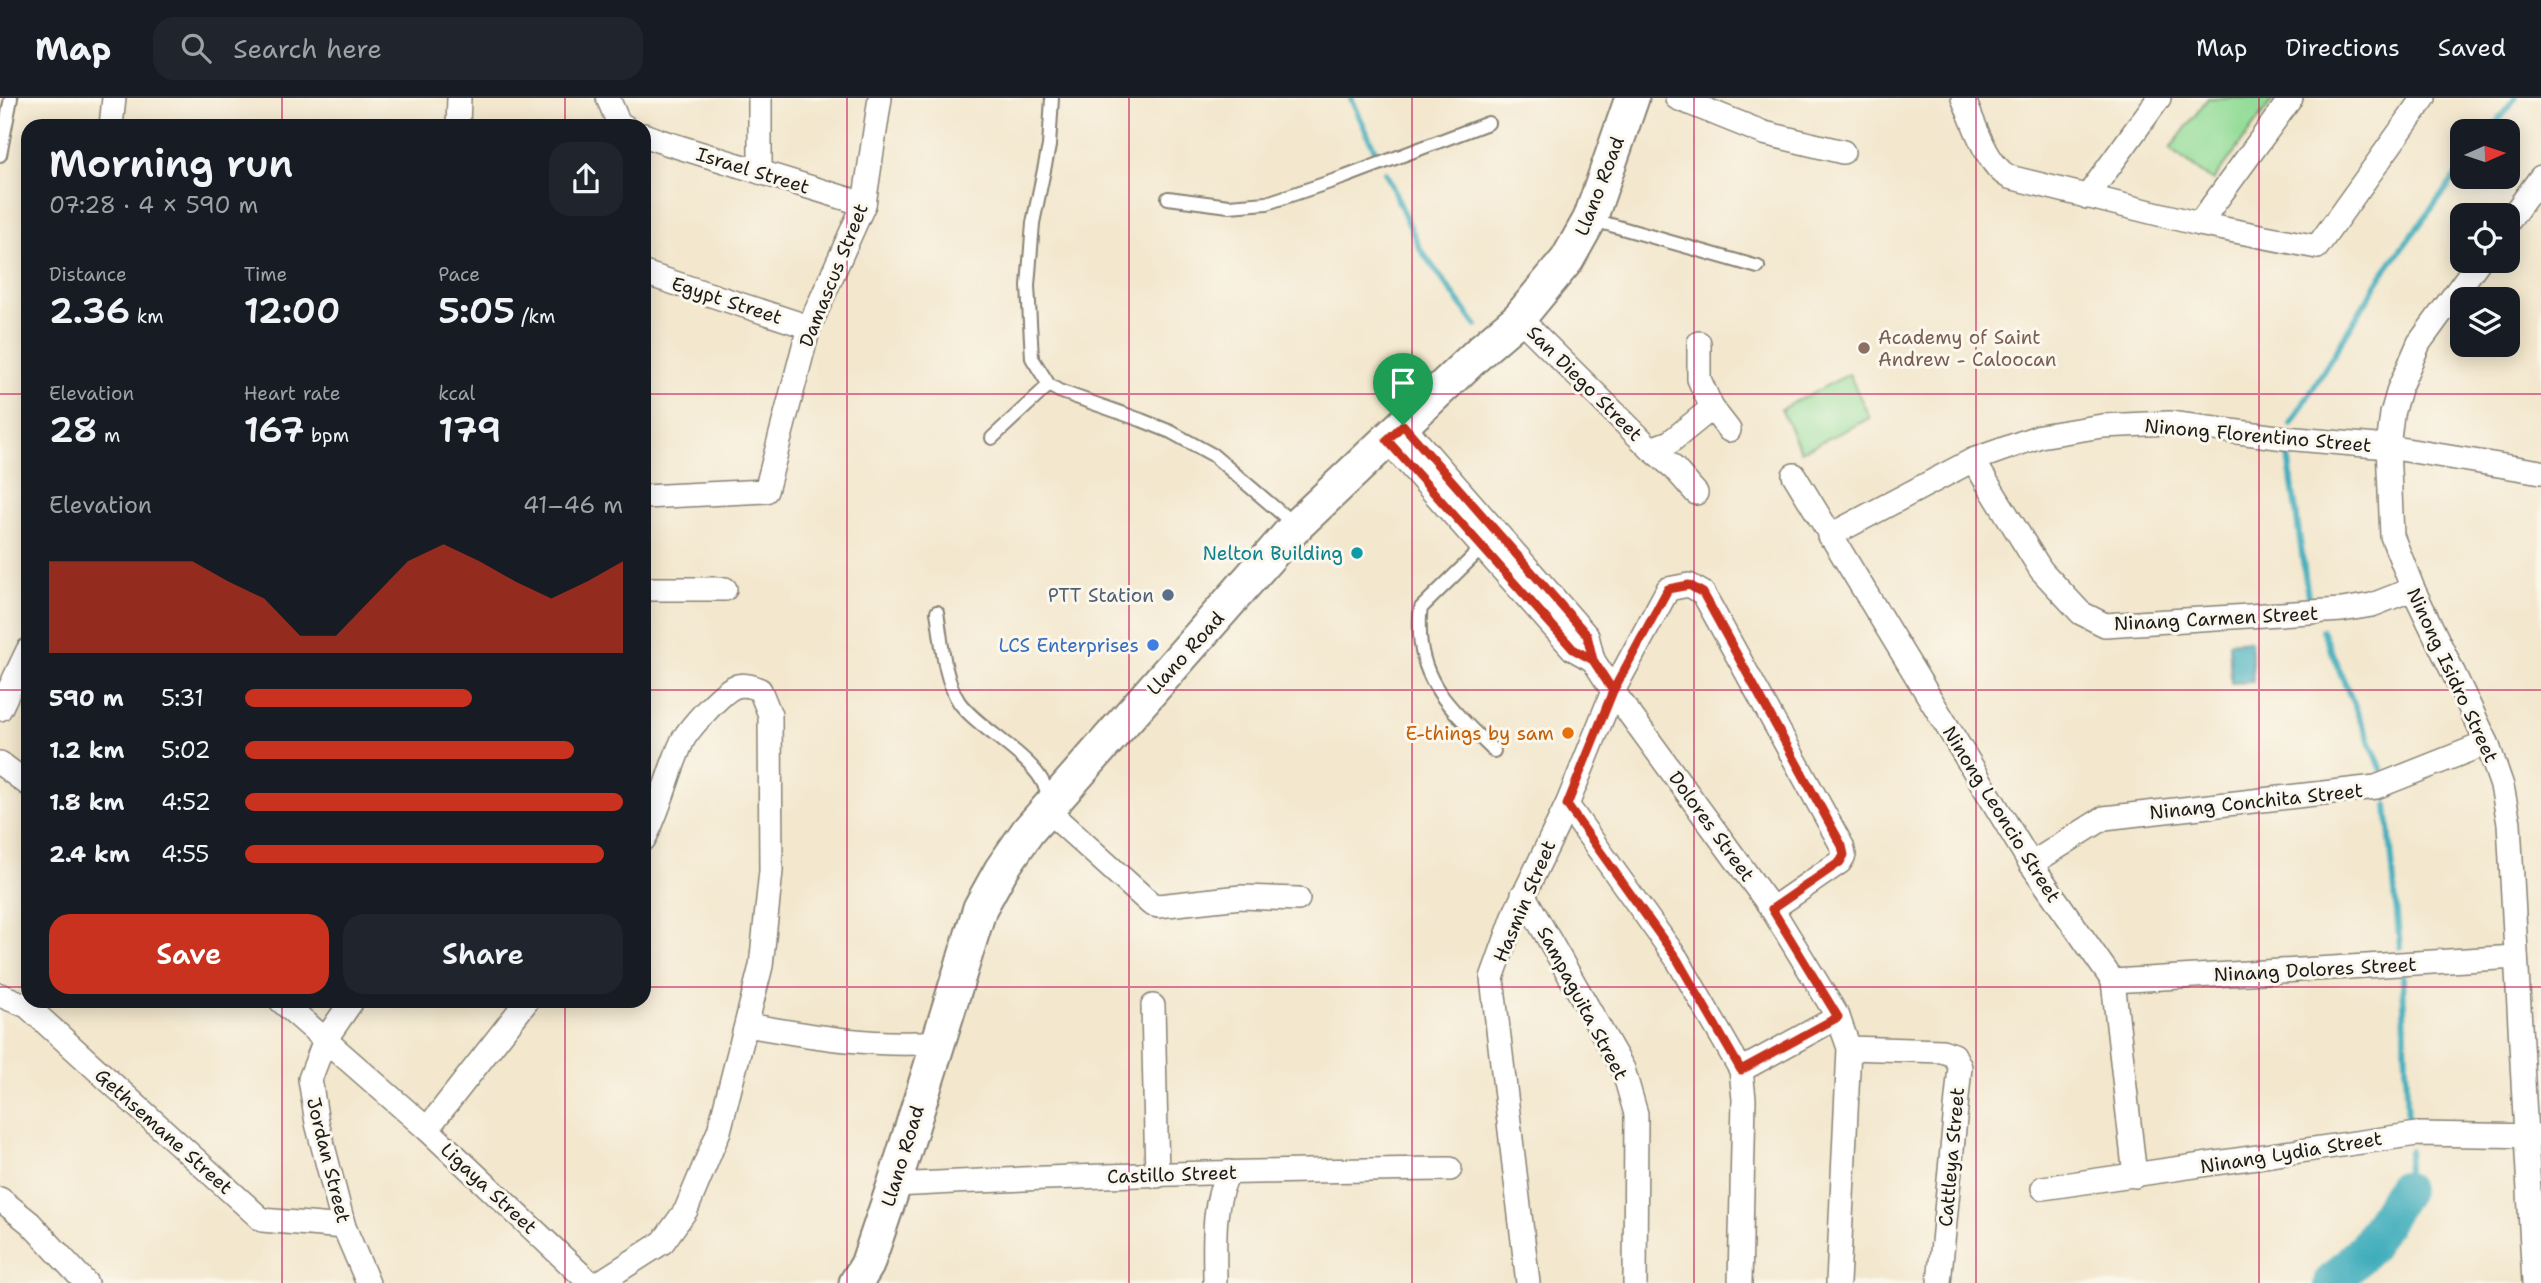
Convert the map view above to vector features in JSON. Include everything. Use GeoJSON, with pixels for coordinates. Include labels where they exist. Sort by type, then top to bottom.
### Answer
{"type":"FeatureCollection","features":[{"type":"Feature","properties":{"kind":"main road","name":"Llano Road"},"geometry":{"type":"LineString","coordinates":[[856,1283],[867,1265],[894,1185],[980,908],[1001,870],[1028,831],[1296,526],[1519,318],[1567,260],[1590,219],[1632,98]]}},
{"type":"Feature","properties":{"kind":"street"},"geometry":{"type":"LineString","coordinates":[[112,119],[114,98]]}},
{"type":"Feature","properties":{"kind":"street"},"geometry":{"type":"LineString","coordinates":[[458,119],[459,98]]}},
{"type":"Feature","properties":{"kind":"street"},"geometry":{"type":"LineString","coordinates":[[608,98],[617,119]]}},
{"type":"Feature","properties":{"kind":"street"},"geometry":{"type":"LineString","coordinates":[[760,98],[760,172]]}},
{"type":"Feature","properties":{"kind":"street","name":"Damascus Street"},"geometry":{"type":"LineString","coordinates":[[651,497],[766,491],[809,327],[863,204],[880,98]]}},
{"type":"Feature","properties":{"kind":"street"},"geometry":{"type":"LineString","coordinates":[[1677,98],[1764,133],[1843,152]]}},
{"type":"Feature","properties":{"kind":"street"},"geometry":{"type":"LineString","coordinates":[[1963,98],[1990,159],[2002,174],[2017,180],[2199,224],[2317,247],[2424,98]]}},
{"type":"Feature","properties":{"kind":"street"},"geometry":{"type":"LineString","coordinates":[[2087,197],[2159,98]]}},
{"type":"Feature","properties":{"kind":"street"},"geometry":{"type":"LineString","coordinates":[[2199,224],[2291,98]]}},
{"type":"Feature","properties":{"kind":"street","name":"Israel Street"},"geometry":{"type":"LineString","coordinates":[[651,137],[863,204]]}},
{"type":"Feature","properties":{"kind":"street"},"geometry":{"type":"LineString","coordinates":[[2520,206],[2541,177]]}},
{"type":"Feature","properties":{"kind":"street","name":"Ninong Isidro Street"},"geometry":{"type":"LineString","coordinates":[[2470,273],[2418,343],[2399,389],[2392,414],[2388,447],[2392,536],[2413,589],[2487,743],[2502,786],[2509,824],[2516,957],[2534,1136],[2534,1283]]}},
{"type":"Feature","properties":{"kind":"street","name":"Egypt Street"},"geometry":{"type":"LineString","coordinates":[[651,274],[809,327]]}},
{"type":"Feature","properties":{"kind":"street","name":"San Diego Street"},"geometry":{"type":"LineString","coordinates":[[1519,318],[1651,449],[1674,468],[1696,493]]}},
{"type":"Feature","properties":{"kind":"street"},"geometry":{"type":"LineString","coordinates":[[1699,343],[1699,379],[1712,408],[1729,430]]}},
{"type":"Feature","properties":{"kind":"street","name":"San Diego Street"},"geometry":{"type":"LineString","coordinates":[[1651,449],[1670,442],[1712,408]]}},
{"type":"Feature","properties":{"kind":"street","name":"Ninong Florentino Street"},"geometry":{"type":"LineString","coordinates":[[1829,536],[1973,460],[2040,436],[2102,426],[2169,424],[2388,447],[2541,471]]}},
{"type":"Feature","properties":{"kind":"street","name":"Dolores Street"},"geometry":{"type":"LineString","coordinates":[[1395,432],[1483,547],[1573,649],[1593,660]]}},
{"type":"Feature","properties":{"kind":"street","name":"Dolores Street"},"geometry":{"type":"LineString","coordinates":[[1395,432],[1587,635],[1593,660],[1613,691],[1772,909],[1838,1017],[1849,1048],[1838,1283]]}},
{"type":"Feature","properties":{"kind":"street","name":"Ninang Carmen Street"},"geometry":{"type":"LineString","coordinates":[[1973,460],[2041,570],[2081,613],[2105,625],[2342,610],[2372,605],[2413,589]]}},
{"type":"Feature","properties":{"kind":"street","name":"Ninong Leoncio Street"},"geometry":{"type":"LineString","coordinates":[[1794,475],[2031,864],[2113,981],[2135,1176]]}},
{"type":"Feature","properties":{"kind":"street","name":"Hasmin Street"},"geometry":{"type":"LineString","coordinates":[[1528,1283],[1492,978],[1523,894],[1567,805],[1613,691],[1668,589],[1689,585],[1703,593],[1842,846],[1844,855],[1840,862],[1772,909]]}},
{"type":"Feature","properties":{"kind":"street"},"geometry":{"type":"LineString","coordinates":[[651,589],[725,589]]}},
{"type":"Feature","properties":{"kind":"street"},"geometry":{"type":"LineString","coordinates":[[0,709],[21,665]]}},
{"type":"Feature","properties":{"kind":"street"},"geometry":{"type":"LineString","coordinates":[[599,1283],[663,1242],[686,1210],[719,1131],[761,966],[771,871],[770,715],[760,690],[750,685],[736,686],[724,693],[683,739],[651,826]]}},
{"type":"Feature","properties":{"kind":"street","name":"Ninang Conchita Street"},"geometry":{"type":"LineString","coordinates":[[2031,864],[2104,818],[2376,787],[2487,743]]}},
{"type":"Feature","properties":{"kind":"street"},"geometry":{"type":"LineString","coordinates":[[0,763],[21,779]]}},
{"type":"Feature","properties":{"kind":"street"},"geometry":{"type":"LineString","coordinates":[[1567,805],[1677,959],[1741,1070],[1744,1099],[1740,1283]]}},
{"type":"Feature","properties":{"kind":"street"},"geometry":{"type":"LineString","coordinates":[[1048,811],[1151,904],[1158,906],[1241,897],[1298,899]]}},
{"type":"Feature","properties":{"kind":"street","name":"Sampaguita Street"},"geometry":{"type":"LineString","coordinates":[[1523,894],[1623,1069],[1636,1114],[1635,1283]]}},
{"type":"Feature","properties":{"kind":"street","name":"Ninang Dolores Street"},"geometry":{"type":"LineString","coordinates":[[2113,981],[2516,957]]}},
{"type":"Feature","properties":{"kind":"street","name":"Gethsemane Street"},"geometry":{"type":"LineString","coordinates":[[0,995],[21,1004]]}},
{"type":"Feature","properties":{"kind":"street"},"geometry":{"type":"LineString","coordinates":[[1153,1006],[1157,1176]]}},
{"type":"Feature","properties":{"kind":"street","name":"Gethsemane Street"},"geometry":{"type":"LineString","coordinates":[[29,1008],[262,1220],[344,1227]]}},
{"type":"Feature","properties":{"kind":"street","name":"Ligaya Street"},"geometry":{"type":"LineString","coordinates":[[289,1008],[427,1129],[590,1283]]}},
{"type":"Feature","properties":{"kind":"street","name":"Jordan Street"},"geometry":{"type":"LineString","coordinates":[[347,1008],[325,1040],[310,1079],[317,1123],[344,1227],[368,1283]]}},
{"type":"Feature","properties":{"kind":"street"},"geometry":{"type":"LineString","coordinates":[[427,1129],[522,1008]]}},
{"type":"Feature","properties":{"kind":"street"},"geometry":{"type":"LineString","coordinates":[[1741,1070],[1838,1017]]}},
{"type":"Feature","properties":{"kind":"street"},"geometry":{"type":"LineString","coordinates":[[747,1025],[840,1041],[909,1044],[937,1042]]}},
{"type":"Feature","properties":{"kind":"street","name":"Cattleya Street"},"geometry":{"type":"LineString","coordinates":[[1849,1048],[1942,1051],[1954,1055],[1960,1067],[1939,1283]]}},
{"type":"Feature","properties":{"kind":"street","name":"Ninang Lydia Street"},"geometry":{"type":"LineString","coordinates":[[2043,1188],[2417,1135],[2534,1136]]}},
{"type":"Feature","properties":{"kind":"street","name":"Castillo Street"},"geometry":{"type":"LineString","coordinates":[[894,1185],[1229,1172],[1450,1169]]}},
{"type":"Feature","properties":{"kind":"street"},"geometry":{"type":"LineString","coordinates":[[1215,1283],[1217,1212],[1222,1185],[1229,1172]]}},
{"type":"Feature","properties":{"kind":"street"},"geometry":{"type":"LineString","coordinates":[[0,1199],[30,1223],[86,1283]]}},
{"type":"Feature","properties":{"kind":"lane"},"geometry":{"type":"LineString","coordinates":[[0,155],[11,98]]}},
{"type":"Feature","properties":{"kind":"lane"},"geometry":{"type":"LineString","coordinates":[[1052,98],[1049,146],[1033,223],[1028,286],[1032,358],[1049,386],[1171,432],[1213,455],[1296,526]]}},
{"type":"Feature","properties":{"kind":"lane"},"geometry":{"type":"LineString","coordinates":[[1168,198],[1229,206],[1267,203],[1345,177],[1488,123]]}},
{"type":"Feature","properties":{"kind":"lane"},"geometry":{"type":"LineString","coordinates":[[1590,219],[1758,267]]}},
{"type":"Feature","properties":{"kind":"lane"},"geometry":{"type":"LineString","coordinates":[[992,438],[1049,386]]}},
{"type":"Feature","properties":{"kind":"lane"},"geometry":{"type":"LineString","coordinates":[[1483,547],[1421,608],[1421,648],[1430,679],[1443,699],[1494,751]]}},
{"type":"Feature","properties":{"kind":"lane"},"geometry":{"type":"LineString","coordinates":[[937,612],[950,687],[971,716],[1025,761],[1045,784],[1048,811]]}},
{"type":"Feature","properties":{"kind":"green space"},"geometry":{"type":"Polygon","coordinates":[[[2208,98],[2274,98],[2213,181],[2170,149],[2208,98]]]}},
{"type":"Feature","properties":{"kind":"green space"},"geometry":{"type":"Polygon","coordinates":[[[1849,374],[1870,418],[1801,452],[1781,409],[1849,374]]]}},
{"type":"Feature","properties":{"kind":"water"},"geometry":{"type":"Polygon","coordinates":[[[2251,640],[2253,682],[2231,683],[2229,642],[2251,640]]]}},
{"type":"Feature","properties":{"kind":"waterway"},"geometry":{"type":"LineString","coordinates":[[1351,98],[1378,157]]}},
{"type":"Feature","properties":{"kind":"waterway"},"geometry":{"type":"LineString","coordinates":[[2499,119],[2515,98]]}},
{"type":"Feature","properties":{"kind":"waterway"},"geometry":{"type":"LineString","coordinates":[[1386,173],[1420,249],[1476,325]]}},
{"type":"Feature","properties":{"kind":"waterway"},"geometry":{"type":"LineString","coordinates":[[2291,424],[2384,272],[2450,184]]}},
{"type":"Feature","properties":{"kind":"waterway"},"geometry":{"type":"LineString","coordinates":[[2288,455],[2308,597]]}},
{"type":"Feature","properties":{"kind":"waterway"},"geometry":{"type":"LineString","coordinates":[[2322,630],[2382,770]]}},
{"type":"Feature","properties":{"kind":"waterway"},"geometry":{"type":"LineString","coordinates":[[2387,805],[2400,947]]}},
{"type":"Feature","properties":{"kind":"waterway"},"geometry":{"type":"LineString","coordinates":[[2403,976],[2408,1125]]}},
{"type":"Feature","properties":{"kind":"waterway"},"geometry":{"type":"LineString","coordinates":[[2403,1190],[2410,1151]]}},
{"type":"Feature","properties":{"kind":"waterway"},"geometry":{"type":"LineString","coordinates":[[2332,1283],[2368,1246],[2403,1190]]}},
{"type":"Feature","properties":{"kind":"place","name":"Academy of Saint Andrew - Caloocan"},"geometry":{"type":"Point","coordinates":[1864,348]}},
{"type":"Feature","properties":{"kind":"place","name":"Nelton Building"},"geometry":{"type":"Point","coordinates":[1357,553]}},
{"type":"Feature","properties":{"kind":"place","name":"PTT Station"},"geometry":{"type":"Point","coordinates":[1168,595]}},
{"type":"Feature","properties":{"kind":"place","name":"LCS Enterprises"},"geometry":{"type":"Point","coordinates":[1153,645]}},
{"type":"Feature","properties":{"kind":"place","name":"E-things by sam"},"geometry":{"type":"Point","coordinates":[1568,733]}},
{"type":"Feature","properties":{"kind":"route"},"geometry":{"type":"LineString","coordinates":[[1403,425],[1387,440],[1573,649],[1593,660],[1613,691],[1567,805],[1677,959],[1741,1070],[1838,1017],[1772,909],[1840,862],[1844,855],[1842,846],[1703,593],[1689,585],[1668,589],[1613,691],[1593,660],[1587,635],[1403,425]]}}]}
